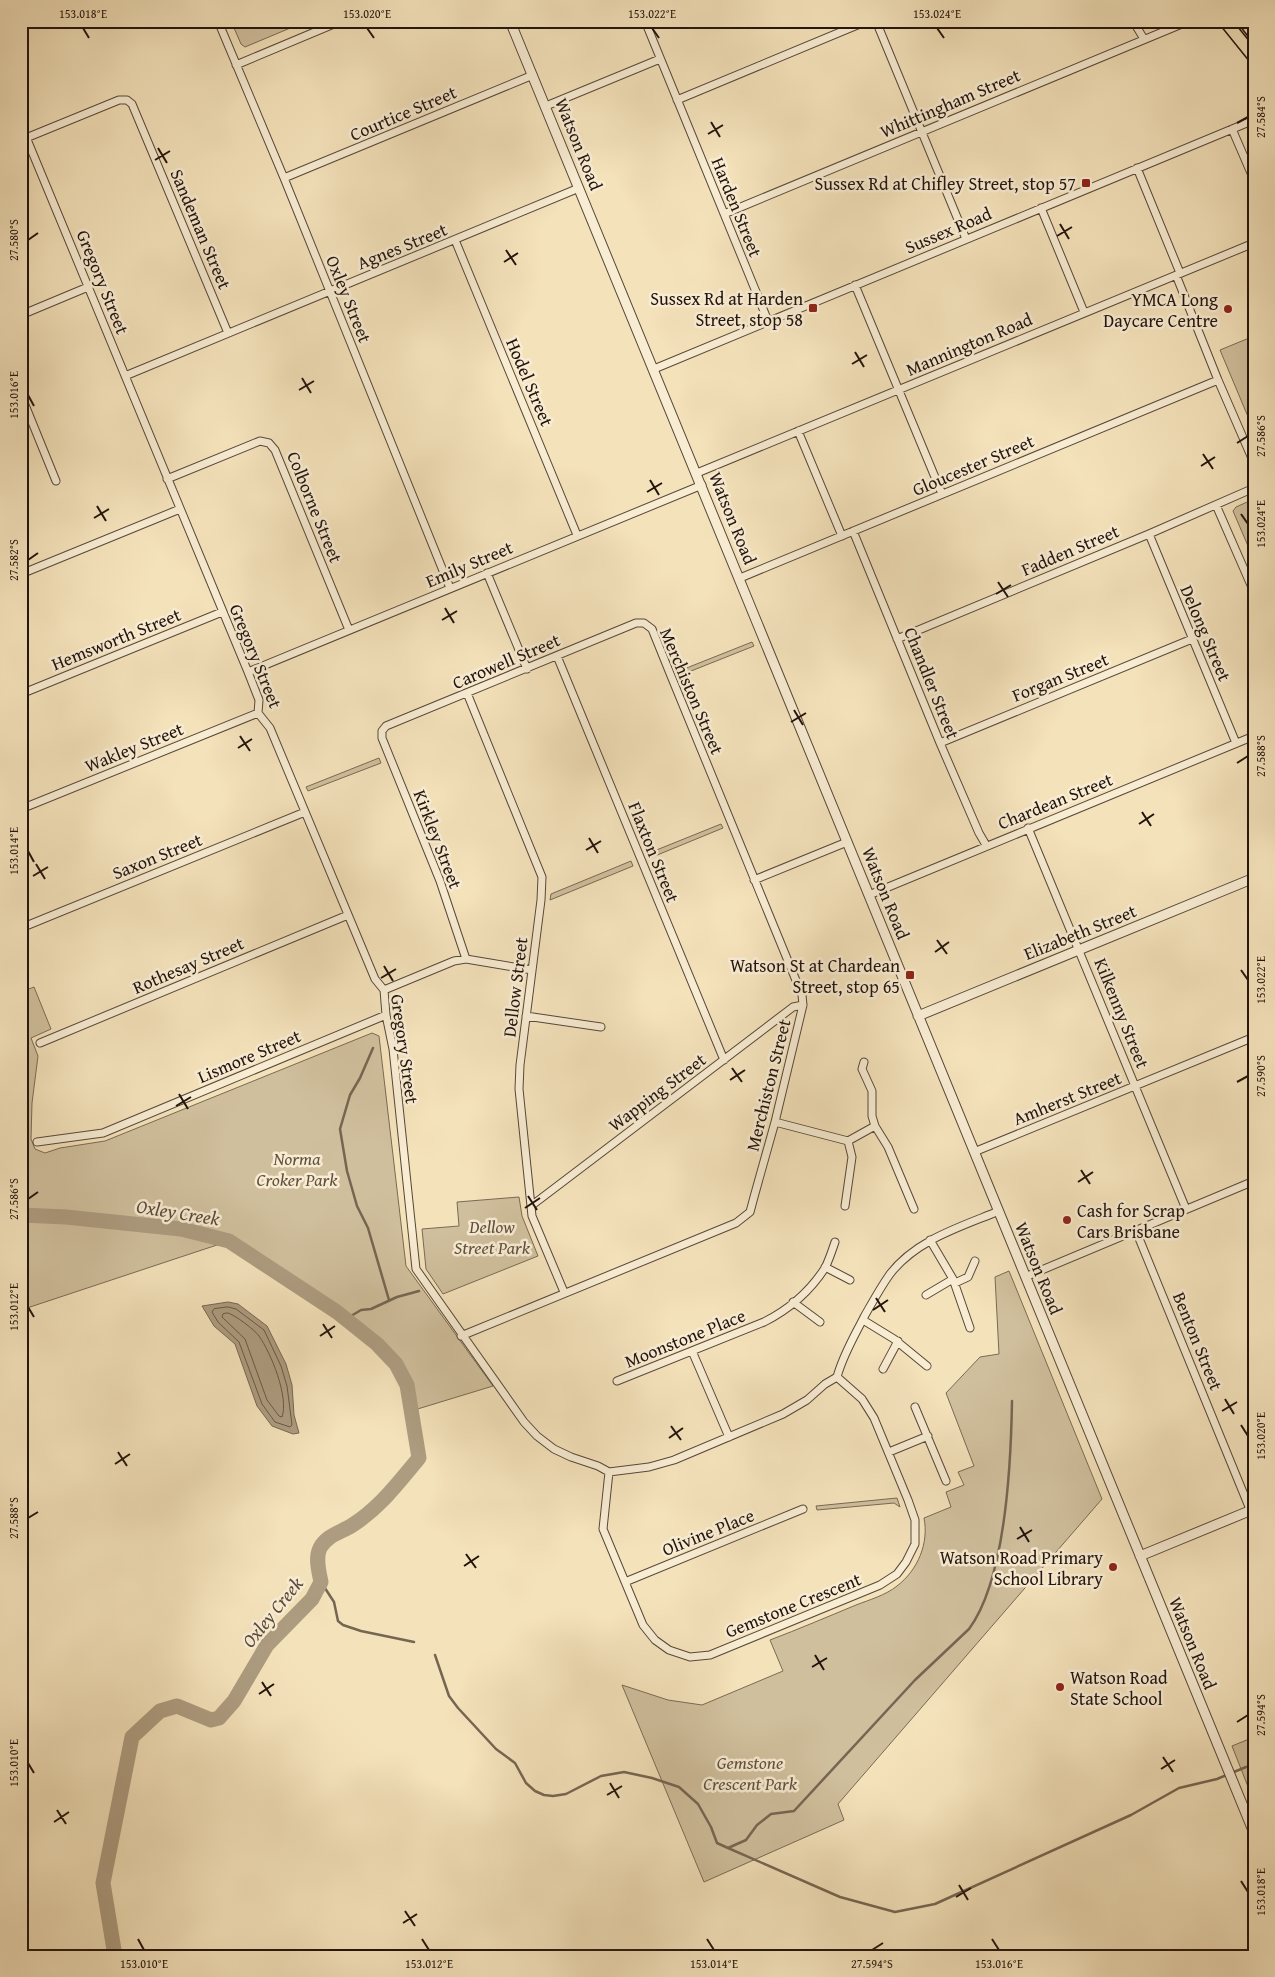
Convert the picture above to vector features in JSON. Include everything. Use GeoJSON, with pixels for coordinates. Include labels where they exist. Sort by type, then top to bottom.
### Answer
{"type":"FeatureCollection","features":[{"type":"Feature","properties":{"kind":"highway"},"geometry":{"type":"LineString","coordinates":[[1225,21],[1254,58]]}},
{"type":"Feature","properties":{"kind":"highway"},"geometry":{"type":"LineString","coordinates":[[1244,21],[1254,34]]}},
{"type":"Feature","properties":{"kind":"street","name":"Oxley Street"},"geometry":{"type":"LineString","coordinates":[[218,21],[284,178],[450,588]]}},
{"type":"Feature","properties":{"kind":"street"},"geometry":{"type":"LineString","coordinates":[[236,65],[341,21]]}},
{"type":"Feature","properties":{"kind":"street","name":"Watson Road"},"geometry":{"type":"LineString","coordinates":[[510,21],[1254,1833]]}},
{"type":"Feature","properties":{"kind":"street","name":"Harden Street"},"geometry":{"type":"LineString","coordinates":[[645,21],[768,321]]}},
{"type":"Feature","properties":{"kind":"street"},"geometry":{"type":"LineString","coordinates":[[677,100],[867,21]]}},
{"type":"Feature","properties":{"kind":"street"},"geometry":{"type":"LineString","coordinates":[[876,21],[966,239]]}},
{"type":"Feature","properties":{"kind":"street"},"geometry":{"type":"LineString","coordinates":[[1133,21],[1144,39]]}},
{"type":"Feature","properties":{"kind":"street","name":"Whittingham Street"},"geometry":{"type":"LineString","coordinates":[[724,214],[1189,21]]}},
{"type":"Feature","properties":{"kind":"street"},"geometry":{"type":"LineString","coordinates":[[546,106],[660,58]]}},
{"type":"Feature","properties":{"kind":"street","name":"Courtice Street"},"geometry":{"type":"LineString","coordinates":[[284,178],[533,75]]}},
{"type":"Feature","properties":{"kind":"street","name":"Sandeman Street"},"geometry":{"type":"LineString","coordinates":[[26,138],[119,100],[127,100],[132,104],[228,333]]}},
{"type":"Feature","properties":{"kind":"street","name":"Sussex Road"},"geometry":{"type":"LineString","coordinates":[[654,368],[1254,120]]}},
{"type":"Feature","properties":{"kind":"street","name":"Gregory Street"},"geometry":{"type":"LineString","coordinates":[[21,125],[248,672],[259,700],[258,713],[270,728],[375,980],[384,990],[416,1269],[524,1422],[537,1436],[554,1449],[609,1472]]}},
{"type":"Feature","properties":{"kind":"street"},"geometry":{"type":"LineString","coordinates":[[1232,129],[1254,180]]}},
{"type":"Feature","properties":{"kind":"street"},"geometry":{"type":"LineString","coordinates":[[1137,168],[1218,380],[1254,463]]}},
{"type":"Feature","properties":{"kind":"street","name":"Agnes Street"},"geometry":{"type":"LineString","coordinates":[[125,376],[579,188]]}},
{"type":"Feature","properties":{"kind":"street"},"geometry":{"type":"LineString","coordinates":[[1041,208],[1084,312]]}},
{"type":"Feature","properties":{"kind":"street","name":"Hodel Street"},"geometry":{"type":"LineString","coordinates":[[455,240],[577,535]]}},
{"type":"Feature","properties":{"kind":"street","name":"Mannington Road"},"geometry":{"type":"LineString","coordinates":[[697,473],[1254,243]]}},
{"type":"Feature","properties":{"kind":"street"},"geometry":{"type":"LineString","coordinates":[[855,285],[942,494]]}},
{"type":"Feature","properties":{"kind":"street"},"geometry":{"type":"LineString","coordinates":[[21,315],[88,287]]}},
{"type":"Feature","properties":{"kind":"street","name":"Gloucester Street"},"geometry":{"type":"LineString","coordinates":[[740,578],[1218,380]]}},
{"type":"Feature","properties":{"kind":"street"},"geometry":{"type":"LineString","coordinates":[[21,395],[56,481]]}},
{"type":"Feature","properties":{"kind":"street"},"geometry":{"type":"LineString","coordinates":[[798,431],[842,536]]}},
{"type":"Feature","properties":{"kind":"street","name":"Colborne Street"},"geometry":{"type":"LineString","coordinates":[[167,479],[260,441],[269,444],[275,450],[349,630]]}},
{"type":"Feature","properties":{"kind":"street","name":"Emily Street"},"geometry":{"type":"LineString","coordinates":[[248,672],[702,485]]}},
{"type":"Feature","properties":{"kind":"street","name":"Fadden Street"},"geometry":{"type":"LineString","coordinates":[[898,639],[1254,488]]}},
{"type":"Feature","properties":{"kind":"street"},"geometry":{"type":"LineString","coordinates":[[1216,505],[1254,592]]}},
{"type":"Feature","properties":{"kind":"street"},"geometry":{"type":"LineString","coordinates":[[21,574],[180,509]]}},
{"type":"Feature","properties":{"kind":"street","name":"Chandler Street"},"geometry":{"type":"LineString","coordinates":[[853,531],[940,743],[986,846]]}},
{"type":"Feature","properties":{"kind":"street","name":"Delong Street"},"geometry":{"type":"LineString","coordinates":[[1149,534],[1236,743]]}},
{"type":"Feature","properties":{"kind":"street"},"geometry":{"type":"LineString","coordinates":[[487,573],[527,669]]}},
{"type":"Feature","properties":{"kind":"street","name":"Hemsworth Street"},"geometry":{"type":"LineString","coordinates":[[21,694],[222,612]]}},
{"type":"Feature","properties":{"kind":"street","name":"Carowell Street"},"geometry":{"type":"LineString","coordinates":[[382,731],[386,726],[636,623],[644,623]]}},
{"type":"Feature","properties":{"kind":"street","name":"Merchiston Street"},"geometry":{"type":"LineString","coordinates":[[462,1336],[564,1292],[736,1223],[750,1212],[775,1122],[804,1005],[802,995],[652,629],[644,623]]}},
{"type":"Feature","properties":{"kind":"street","name":"Forgan Street"},"geometry":{"type":"LineString","coordinates":[[940,743],[1192,639]]}},
{"type":"Feature","properties":{"kind":"street","name":"Flaxton Street"},"geometry":{"type":"LineString","coordinates":[[557,656],[724,1060]]}},
{"type":"Feature","properties":{"kind":"street","name":"Dellow Street"},"geometry":{"type":"LineString","coordinates":[[467,693],[542,878],[541,900],[520,1065],[519,1089],[532,1216],[564,1292]]}},
{"type":"Feature","properties":{"kind":"street","name":"Wakley Street"},"geometry":{"type":"LineString","coordinates":[[21,810],[258,713]]}},
{"type":"Feature","properties":{"kind":"street","name":"Kirkley Street"},"geometry":{"type":"LineString","coordinates":[[382,731],[382,738],[440,881],[466,959]]}},
{"type":"Feature","properties":{"kind":"street","name":"Chardean Street"},"geometry":{"type":"LineString","coordinates":[[869,895],[1254,736]]}},
{"type":"Feature","properties":{"kind":"street","name":"Saxon Street"},"geometry":{"type":"LineString","coordinates":[[21,928],[305,812]]}},
{"type":"Feature","properties":{"kind":"street","name":"Kilkenny Street"},"geometry":{"type":"LineString","coordinates":[[1028,828],[1186,1209]]}},
{"type":"Feature","properties":{"kind":"street"},"geometry":{"type":"LineString","coordinates":[[754,880],[847,842]]}},
{"type":"Feature","properties":{"kind":"street","name":"Elizabeth Street"},"geometry":{"type":"LineString","coordinates":[[918,1016],[1254,878]]}},
{"type":"Feature","properties":{"kind":"street","name":"Rothesay Street"},"geometry":{"type":"LineString","coordinates":[[40,1044],[348,915]]}},
{"type":"Feature","properties":{"kind":"street"},"geometry":{"type":"LineString","coordinates":[[384,990],[454,961],[466,959],[532,970]]}},
{"type":"Feature","properties":{"kind":"street","name":"Wapping Street"},"geometry":{"type":"LineString","coordinates":[[531,1206],[793,1007],[804,1005]]}},
{"type":"Feature","properties":{"kind":"street","name":"Lismore Street"},"geometry":{"type":"LineString","coordinates":[[37,1142],[103,1133],[386,1015]]}},
{"type":"Feature","properties":{"kind":"street"},"geometry":{"type":"LineString","coordinates":[[526,1016],[601,1027]]}},
{"type":"Feature","properties":{"kind":"street","name":"Amherst Street"},"geometry":{"type":"LineString","coordinates":[[974,1152],[1254,1036]]}},
{"type":"Feature","properties":{"kind":"street"},"geometry":{"type":"LineString","coordinates":[[864,1062],[862,1069],[872,1091],[872,1116],[875,1126],[888,1147],[914,1209]]}},
{"type":"Feature","properties":{"kind":"street"},"geometry":{"type":"LineString","coordinates":[[775,1122],[848,1141],[875,1126]]}},
{"type":"Feature","properties":{"kind":"street"},"geometry":{"type":"LineString","coordinates":[[844,1206],[852,1157],[848,1141]]}},
{"type":"Feature","properties":{"kind":"street"},"geometry":{"type":"LineString","coordinates":[[1025,1276],[1254,1181]]}},
{"type":"Feature","properties":{"kind":"street"},"geometry":{"type":"LineString","coordinates":[[609,1472],[649,1467],[674,1460],[783,1414],[807,1400],[836,1376],[841,1360],[891,1273],[909,1254],[930,1240],[999,1211]]}},
{"type":"Feature","properties":{"kind":"street","name":"Benton Street"},"geometry":{"type":"LineString","coordinates":[[1136,1230],[1253,1513]]}},
{"type":"Feature","properties":{"kind":"street"},"geometry":{"type":"LineString","coordinates":[[930,1240],[954,1281],[970,1328]]}},
{"type":"Feature","properties":{"kind":"street","name":"Moonstone Place"},"geometry":{"type":"LineString","coordinates":[[617,1381],[764,1322],[785,1310],[814,1282],[825,1266],[835,1242]]}},
{"type":"Feature","properties":{"kind":"street"},"geometry":{"type":"LineString","coordinates":[[926,1295],[954,1281],[968,1277],[975,1261]]}},
{"type":"Feature","properties":{"kind":"street"},"geometry":{"type":"LineString","coordinates":[[825,1266],[850,1280]]}},
{"type":"Feature","properties":{"kind":"street"},"geometry":{"type":"LineString","coordinates":[[794,1302],[820,1322]]}},
{"type":"Feature","properties":{"kind":"street"},"geometry":{"type":"LineString","coordinates":[[863,1320],[898,1341],[926,1366]]}},
{"type":"Feature","properties":{"kind":"street"},"geometry":{"type":"LineString","coordinates":[[882,1369],[898,1341]]}},
{"type":"Feature","properties":{"kind":"street"},"geometry":{"type":"LineString","coordinates":[[692,1351],[729,1437]]}},
{"type":"Feature","properties":{"kind":"street","name":"Gemstone Crescent"},"geometry":{"type":"LineString","coordinates":[[609,1472],[603,1529],[642,1624],[655,1640],[669,1650],[690,1656],[710,1655],[880,1585],[897,1574],[916,1544],[915,1520],[874,1418],[862,1399],[836,1376]]}},
{"type":"Feature","properties":{"kind":"street"},"geometry":{"type":"LineString","coordinates":[[915,1407],[946,1481]]}},
{"type":"Feature","properties":{"kind":"street"},"geometry":{"type":"LineString","coordinates":[[889,1452],[928,1436]]}},
{"type":"Feature","properties":{"kind":"street","name":"Olivine Place"},"geometry":{"type":"LineString","coordinates":[[625,1582],[803,1509]]}},
{"type":"Feature","properties":{"kind":"street"},"geometry":{"type":"LineString","coordinates":[[1140,1556],[1253,1513]]}},
{"type":"Feature","properties":{"kind":"green space"},"geometry":{"type":"Polygon","coordinates":[[[231,21],[307,21],[245,47],[241,44],[231,21]]]}},
{"type":"Feature","properties":{"kind":"green space"},"geometry":{"type":"Polygon","coordinates":[[[1254,336],[1254,431],[1220,350],[1254,336]]]}},
{"type":"Feature","properties":{"kind":"green space"},"geometry":{"type":"Polygon","coordinates":[[[1254,499],[1254,560],[1233,511],[1236,507],[1254,499]]]}},
{"type":"Feature","properties":{"kind":"green space"},"geometry":{"type":"Polygon","coordinates":[[[752,642],[754,646],[681,675],[679,671],[752,642]]]}},
{"type":"Feature","properties":{"kind":"green space"},"geometry":{"type":"Polygon","coordinates":[[[379,758],[381,763],[308,791],[306,787],[379,758]]]}},
{"type":"Feature","properties":{"kind":"green space"},"geometry":{"type":"Polygon","coordinates":[[[721,824],[723,828],[650,858],[649,853],[721,824]]]}},
{"type":"Feature","properties":{"kind":"green space"},"geometry":{"type":"Polygon","coordinates":[[[631,861],[633,866],[550,900],[551,894],[631,861]]]}},
{"type":"Feature","properties":{"kind":"green space","name":"Norma Croker Park"},"geometry":{"type":"Polygon","coordinates":[[[34,987],[51,1029],[31,1038],[38,1056],[32,1103],[31,1139],[35,1149],[45,1153],[60,1148],[105,1141],[372,1033],[379,1036],[406,1266],[493,1386],[411,1411],[407,1385],[396,1364],[377,1344],[337,1312],[229,1241],[21,1310],[21,992],[34,987]]]}},
{"type":"Feature","properties":{"kind":"green space","name":"Dellow Street Park"},"geometry":{"type":"Polygon","coordinates":[[[519,1197],[522,1216],[538,1256],[443,1294],[426,1269],[422,1229],[459,1226],[457,1202],[519,1197]]]}},
{"type":"Feature","properties":{"kind":"green space","name":"Gemstone Crescent Park"},"geometry":{"type":"Polygon","coordinates":[[[1009,1271],[1102,1499],[838,1804],[844,1820],[704,1882],[622,1685],[668,1700],[702,1705],[783,1671],[770,1640],[883,1595],[904,1580],[916,1564],[923,1546],[925,1537],[924,1518],[951,1507],[946,1492],[964,1485],[958,1472],[974,1466],[946,1393],[980,1357],[999,1354],[995,1277],[1009,1271]]]}},
{"type":"Feature","properties":{"kind":"green space"},"geometry":{"type":"Polygon","coordinates":[[[897,1498],[900,1507],[894,1503],[817,1510],[816,1506],[897,1498]]]}},
{"type":"Feature","properties":{"kind":"green space"},"geometry":{"type":"Polygon","coordinates":[[[1254,1737],[1254,1802],[1232,1746],[1254,1737]]]}},
{"type":"Feature","properties":{"kind":"water"},"geometry":{"type":"Polygon","coordinates":[[[228,1302],[238,1304],[267,1326],[286,1364],[292,1385],[294,1415],[299,1433],[293,1434],[272,1426],[257,1406],[235,1344],[214,1326],[202,1306],[228,1302]]]}},
{"type":"Feature","properties":{"kind":"waterway"},"geometry":{"type":"LineString","coordinates":[[21,1030],[26,1045],[21,1066]]}},
{"type":"Feature","properties":{"kind":"waterway"},"geometry":{"type":"LineString","coordinates":[[373,1048],[360,1078],[350,1095],[340,1129],[347,1171],[357,1206],[368,1228],[389,1300]]}},
{"type":"Feature","properties":{"kind":"waterway","name":"Oxley Creek"},"geometry":{"type":"LineString","coordinates":[[21,1215],[66,1217],[181,1229],[229,1241],[337,1312],[377,1344],[396,1364],[407,1385],[419,1458],[388,1495],[370,1512],[351,1526],[330,1537],[323,1544],[318,1556],[321,1582],[312,1599],[267,1645],[234,1701],[219,1718],[211,1720],[177,1706],[160,1711],[132,1737],[103,1883],[115,1956]]}},
{"type":"Feature","properties":{"kind":"waterway"},"geometry":{"type":"LineString","coordinates":[[346,1319],[361,1310],[371,1309],[397,1297],[419,1291]]}},
{"type":"Feature","properties":{"kind":"waterway"},"geometry":{"type":"LineString","coordinates":[[435,1655],[449,1696],[496,1749],[515,1763],[526,1783],[535,1791],[553,1796],[566,1794],[601,1776],[624,1772],[652,1778],[679,1787],[698,1804],[711,1827],[717,1843],[728,1848],[746,1840],[757,1825],[771,1814],[794,1811],[915,1680],[969,1629],[981,1607],[991,1581],[999,1551],[1008,1487],[1012,1401]]}},
{"type":"Feature","properties":{"kind":"waterway"},"geometry":{"type":"LineString","coordinates":[[321,1582],[334,1602],[338,1621],[343,1625],[361,1631],[414,1642]]}},
{"type":"Feature","properties":{"kind":"waterway"},"geometry":{"type":"LineString","coordinates":[[728,1848],[840,1897],[895,1912],[935,1904],[1131,1815],[1179,1788],[1217,1779],[1246,1767],[1254,1767]]}},
{"type":"Feature","properties":{"kind":"place","name":"Sussex Rd at Chifley Street, stop 57"},"geometry":{"type":"Point","coordinates":[1086,183]}},
{"type":"Feature","properties":{"kind":"place","name":"Sussex Rd at Harden Street, stop 58"},"geometry":{"type":"Point","coordinates":[813,308]}},
{"type":"Feature","properties":{"kind":"place","name":"YMCA Long Daycare Centre"},"geometry":{"type":"Point","coordinates":[1228,309]}},
{"type":"Feature","properties":{"kind":"place","name":"Watson St at Chardean Street, stop 65"},"geometry":{"type":"Point","coordinates":[910,975]}},
{"type":"Feature","properties":{"kind":"place","name":"Cash for Scrap Cars Brisbane"},"geometry":{"type":"Point","coordinates":[1067,1220]}},
{"type":"Feature","properties":{"kind":"place","name":"Watson Road Primary School Library"},"geometry":{"type":"Point","coordinates":[1113,1567]}},
{"type":"Feature","properties":{"kind":"place","name":"Watson Road State School"},"geometry":{"type":"Point","coordinates":[1060,1687]}}]}
